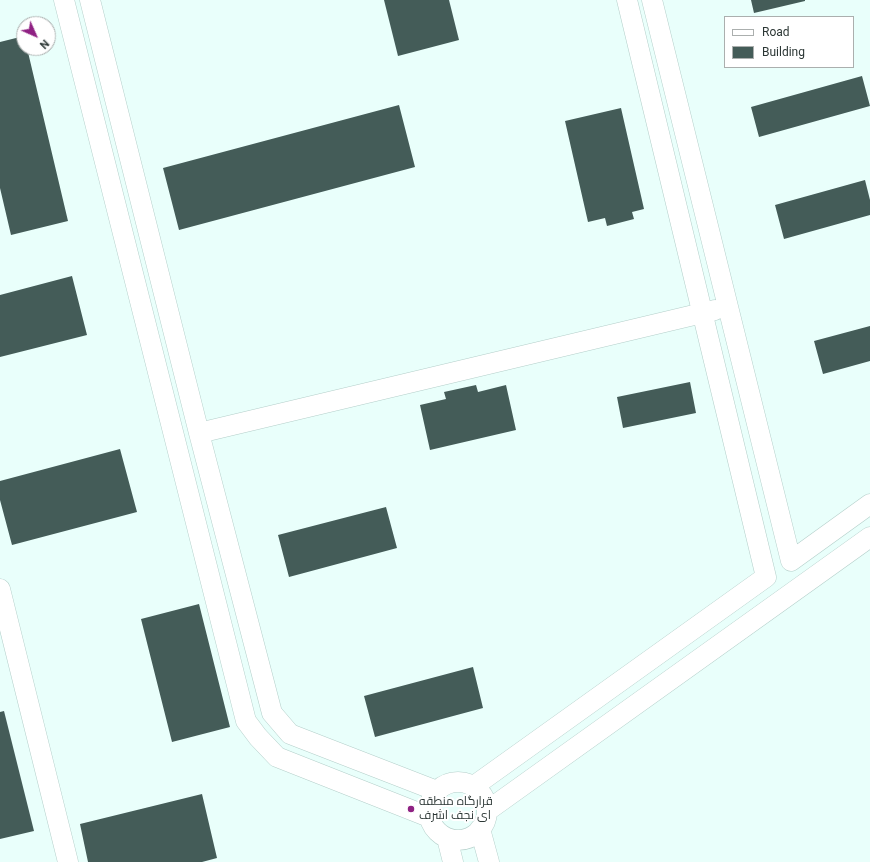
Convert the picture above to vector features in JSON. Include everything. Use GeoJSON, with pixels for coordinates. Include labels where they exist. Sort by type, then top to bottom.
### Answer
{"type":"FeatureCollection","features":[{"type":"Feature","properties":{"kind":"lane"},"geometry":{"type":"LineString","coordinates":[[64,0],[246,721],[258,737],[277,757],[429,817]]}},
{"type":"Feature","properties":{"kind":"lane"},"geometry":{"type":"LineString","coordinates":[[90,0],[199,433],[272,713],[290,734],[437,791]]}},
{"type":"Feature","properties":{"kind":"lane"},"geometry":{"type":"LineString","coordinates":[[627,0],[766,577],[794,592]]}},
{"type":"Feature","properties":{"kind":"lane"},"geometry":{"type":"LineString","coordinates":[[652,0],[792,561],[794,592]]}},
{"type":"Feature","properties":{"kind":"lane"},"geometry":{"type":"LineString","coordinates":[[199,433],[703,314],[728,306]]}},
{"type":"Feature","properties":{"kind":"lane"},"geometry":{"type":"LineString","coordinates":[[474,786],[870,504]]}},
{"type":"Feature","properties":{"kind":"lane"},"geometry":{"type":"LineString","coordinates":[[487,811],[870,537]]}},
{"type":"Feature","properties":{"kind":"lane"},"geometry":{"type":"LineString","coordinates":[[0,589],[68,862]]}},
{"type":"Feature","properties":{"kind":"lane"},"geometry":{"type":"LineString","coordinates":[[455,782],[474,786],[481,793],[486,802],[487,811],[485,821],[474,836],[456,840],[447,838],[436,830],[429,817],[429,808],[430,803],[437,791],[445,785],[455,782]]}},
{"type":"Feature","properties":{"kind":"lane"},"geometry":{"type":"LineString","coordinates":[[480,829],[489,862]]}},
{"type":"Feature","properties":{"kind":"lane"},"geometry":{"type":"LineString","coordinates":[[447,838],[453,862]]}},
{"type":"Feature","properties":{"kind":"building"},"geometry":{"type":"Polygon","coordinates":[[[384,0],[449,0],[459,40],[398,56],[384,0]]]}},
{"type":"Feature","properties":{"kind":"building"},"geometry":{"type":"Polygon","coordinates":[[[751,0],[805,0],[805,1],[754,13],[751,0]]]}},
{"type":"Feature","properties":{"kind":"building"},"geometry":{"type":"Polygon","coordinates":[[[16,38],[16,56],[29,56],[68,221],[11,235],[0,188],[0,42],[16,38]]]}},
{"type":"Feature","properties":{"kind":"building"},"geometry":{"type":"Polygon","coordinates":[[[862,76],[870,106],[759,137],[751,107],[862,76]]]}},
{"type":"Feature","properties":{"kind":"building"},"geometry":{"type":"Polygon","coordinates":[[[399,105],[415,167],[179,230],[163,168],[399,105]]]}},
{"type":"Feature","properties":{"kind":"building"},"geometry":{"type":"Polygon","coordinates":[[[621,108],[644,209],[632,212],[634,219],[607,226],[605,218],[588,222],[565,121],[621,108]]]}},
{"type":"Feature","properties":{"kind":"building"},"geometry":{"type":"Polygon","coordinates":[[[865,180],[870,200],[870,215],[784,239],[775,205],[865,180]]]}},
{"type":"Feature","properties":{"kind":"building"},"geometry":{"type":"Polygon","coordinates":[[[72,276],[87,335],[0,357],[0,295],[72,276]]]}},
{"type":"Feature","properties":{"kind":"building"},"geometry":{"type":"Polygon","coordinates":[[[870,326],[870,361],[823,374],[814,341],[870,326]]]}},
{"type":"Feature","properties":{"kind":"building"},"geometry":{"type":"Polygon","coordinates":[[[690,382],[696,413],[623,428],[617,397],[690,382]]]}},
{"type":"Feature","properties":{"kind":"building"},"geometry":{"type":"Polygon","coordinates":[[[476,385],[478,392],[506,385],[516,430],[430,450],[420,405],[446,399],[444,392],[476,385]]]}},
{"type":"Feature","properties":{"kind":"building"},"geometry":{"type":"Polygon","coordinates":[[[120,449],[137,512],[12,545],[0,500],[0,481],[120,449]]]}},
{"type":"Feature","properties":{"kind":"building"},"geometry":{"type":"Polygon","coordinates":[[[386,507],[397,548],[289,577],[278,535],[386,507]]]}},
{"type":"Feature","properties":{"kind":"building"},"geometry":{"type":"Polygon","coordinates":[[[199,604],[230,727],[172,742],[141,619],[199,604]]]}},
{"type":"Feature","properties":{"kind":"building"},"geometry":{"type":"Polygon","coordinates":[[[473,667],[483,708],[375,737],[364,696],[473,667]]]}},
{"type":"Feature","properties":{"kind":"building"},"geometry":{"type":"Polygon","coordinates":[[[4,711],[34,831],[0,839],[0,712],[4,711]]]}},
{"type":"Feature","properties":{"kind":"building"},"geometry":{"type":"Polygon","coordinates":[[[202,794],[217,858],[202,862],[88,862],[80,824],[202,794]]]}},
{"type":"Feature","properties":{"kind":"place","name":"قرارگاه منطقه ای نجف اشرف"},"geometry":{"type":"Point","coordinates":[411,809]}}]}
